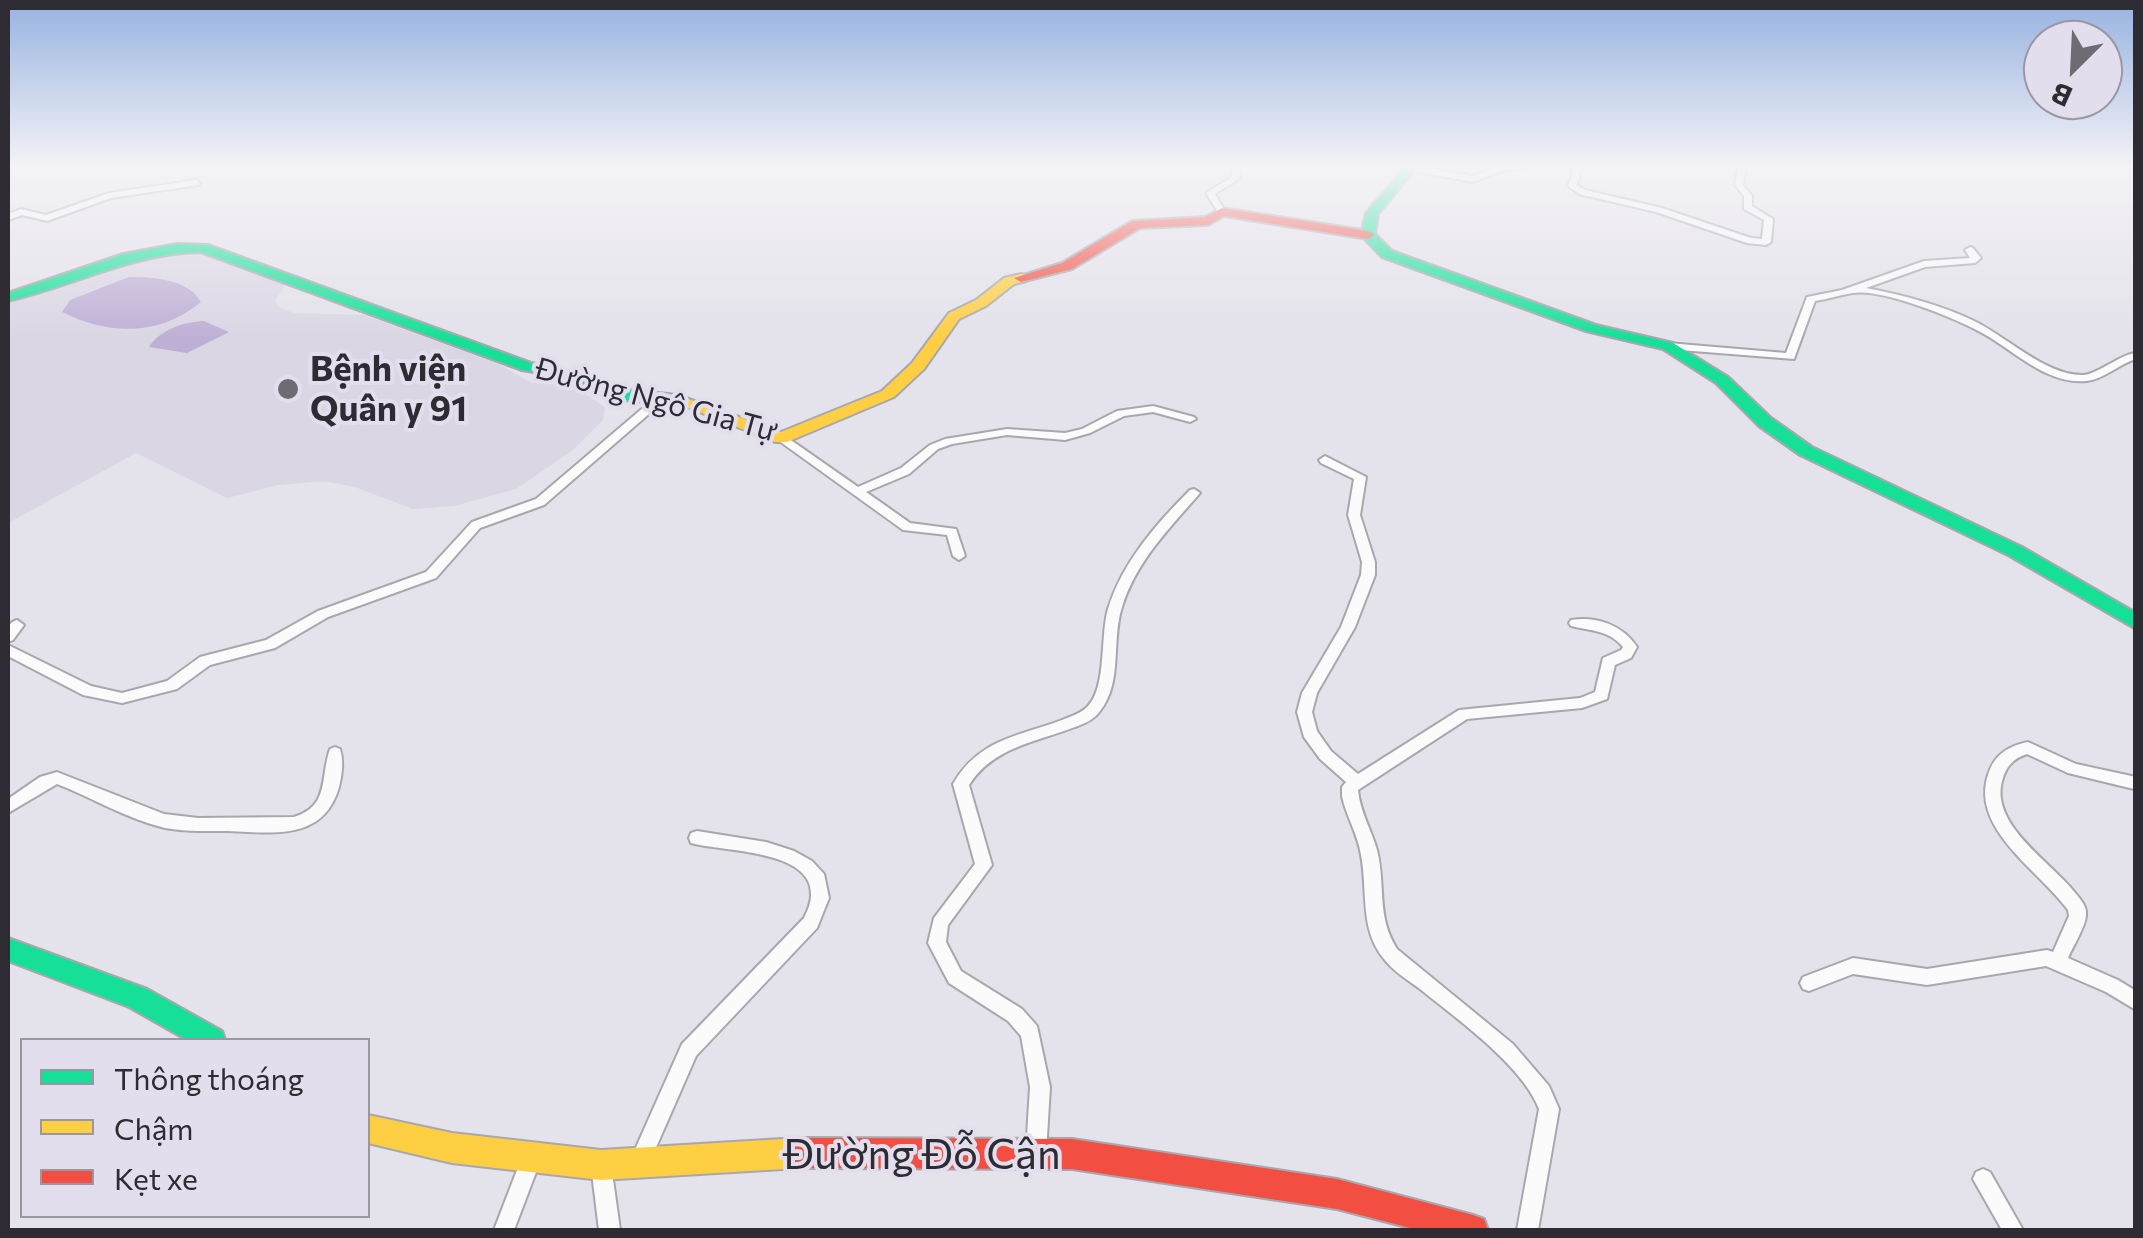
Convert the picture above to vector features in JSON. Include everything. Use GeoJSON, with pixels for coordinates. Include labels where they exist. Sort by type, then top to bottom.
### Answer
{"type":"FeatureCollection","features":[{"type":"Feature","properties":{"kind":"street","name":"Đường Ngô Gia Tự"},"geometry":{"type":"LineString","coordinates":[[8,297],[58,284],[146,250],[182,244],[204,248],[598,390],[703,407],[781,438],[888,394],[918,366],[950,320],[986,300],[1009,281],[1067,266],[1111,237],[1147,223]]}},
{"type":"Feature","properties":{"kind":"street","name":"Đường Ngô Gia Tự"},"geometry":{"type":"LineString","coordinates":[[1290,223],[1368,235]]}},
{"type":"Feature","properties":{"kind":"street"},"geometry":{"type":"LineString","coordinates":[[1370,223],[1368,235],[1396,260],[1591,328],[1668,346],[1790,357],[1811,299],[1924,264],[1972,261],[1976,258],[1970,250]]}},
{"type":"Feature","properties":{"kind":"street"},"geometry":{"type":"LineString","coordinates":[[1696,223],[1750,241],[1766,242],[1769,223]]}},
{"type":"Feature","properties":{"kind":"street"},"geometry":{"type":"LineString","coordinates":[[1852,289],[1919,301],[2008,342],[2044,369],[2088,378],[2115,360],[2135,358]]}},
{"type":"Feature","properties":{"kind":"street"},"geometry":{"type":"LineString","coordinates":[[1668,346],[1713,373],[1765,422],[1806,450],[1885,492],[2015,550],[2136,622]]}},
{"type":"Feature","properties":{"kind":"street"},"geometry":{"type":"LineString","coordinates":[[1713,373],[1714,350]]}},
{"type":"Feature","properties":{"kind":"street"},"geometry":{"type":"LineString","coordinates":[[8,650],[88,691],[122,698],[172,685],[205,660],[270,644],[323,614],[431,575],[476,524],[540,502],[661,398]]}},
{"type":"Feature","properties":{"kind":"street"},"geometry":{"type":"LineString","coordinates":[[858,491],[906,471],[949,441],[1007,432],[1065,437],[1086,431],[1121,412],[1153,409],[1190,419]]}},
{"type":"Feature","properties":{"kind":"street"},"geometry":{"type":"LineString","coordinates":[[781,438],[912,530],[952,532],[959,556]]}},
{"type":"Feature","properties":{"kind":"street"},"geometry":{"type":"LineString","coordinates":[[1326,460],[1360,477],[1354,514],[1369,569],[1354,616],[1324,666],[1303,716],[1304,730],[1330,762],[1356,781]]}},
{"type":"Feature","properties":{"kind":"street"},"geometry":{"type":"LineString","coordinates":[[1036,1154],[1040,1087],[1030,1032],[1015,1014],[955,978],[937,943],[940,923],[984,865],[985,856],[961,784],[972,768],[1014,740],[1093,711],[1104,692],[1116,602],[1158,529],[1194,493]]}},
{"type":"Feature","properties":{"kind":"street"},"geometry":{"type":"LineString","coordinates":[[1528,1230],[1548,1097],[1514,1058],[1391,955],[1377,936],[1372,915],[1370,852],[1350,798],[1350,787],[1464,714],[1582,703],[1602,695],[1608,662],[1626,654],[1630,646],[1626,638],[1603,626],[1576,622]]}},
{"type":"Feature","properties":{"kind":"street"},"geometry":{"type":"LineString","coordinates":[[2058,960],[2078,916],[2076,907],[2002,823],[1991,796],[1997,768],[2020,749],[2028,748],[2073,769],[2134,783]]}},
{"type":"Feature","properties":{"kind":"street"},"geometry":{"type":"LineString","coordinates":[[8,807],[46,781],[57,778],[162,820],[285,827],[306,824],[320,810],[335,784],[336,752]]}},
{"type":"Feature","properties":{"kind":"street"},"geometry":{"type":"LineString","coordinates":[[640,1161],[689,1050],[811,924],[822,904],[823,886],[812,869],[796,858],[697,838]]}},
{"type":"Feature","properties":{"kind":"street"},"geometry":{"type":"LineString","coordinates":[[8,950],[138,998],[208,1038]]}},
{"type":"Feature","properties":{"kind":"street"},"geometry":{"type":"LineString","coordinates":[[1809,983],[1853,966],[1927,977],[2040,957],[2058,960],[2136,1002]]}},
{"type":"Feature","properties":{"kind":"street","name":"Đường Đỗ Cận"},"geometry":{"type":"LineString","coordinates":[[370,1129],[530,1159],[601,1165],[808,1152],[1072,1154],[1337,1194],[1444,1227],[1473,1230]]}},
{"type":"Feature","properties":{"kind":"street"},"geometry":{"type":"LineString","coordinates":[[504,1230],[530,1159]]}},
{"type":"Feature","properties":{"kind":"street"},"geometry":{"type":"LineString","coordinates":[[601,1165],[610,1230]]}},
{"type":"Feature","properties":{"kind":"street"},"geometry":{"type":"LineString","coordinates":[[1983,1179],[2013,1230]]}},
{"type":"Feature","properties":{"kind":"shaded area","name":"Bệnh viện Quân y 91"},"geometry":{"type":"Polygon","coordinates":[[[194,248],[286,284],[275,301],[280,308],[295,313],[364,315],[498,364],[532,383],[554,384],[584,393],[605,407],[603,420],[573,450],[516,489],[454,506],[413,509],[355,487],[324,481],[278,485],[227,498],[136,453],[8,523],[8,300],[148,252],[194,248]]]}},
{"type":"Feature","properties":{"kind":"shaded area"},"geometry":{"type":"Polygon","coordinates":[[[129,277],[179,284],[201,302],[168,322],[133,329],[97,325],[62,312],[70,300],[129,277]]]}},
{"type":"Feature","properties":{"kind":"shaded area"},"geometry":{"type":"Polygon","coordinates":[[[204,321],[229,332],[187,353],[149,347],[173,328],[204,321]]]}},
{"type":"Feature","properties":{"kind":"traffic: fast"},"geometry":{"type":"LineString","coordinates":[[1370,223],[1368,235],[1387,254],[1591,328],[1668,346],[1722,380],[1765,422],[1806,451],[2015,551],[2136,622]]}},
{"type":"Feature","properties":{"kind":"traffic: fast"},"geometry":{"type":"LineString","coordinates":[[8,297],[128,257],[177,248],[203,248],[528,367],[550,370],[614,394],[677,400]]}},
{"type":"Feature","properties":{"kind":"traffic: fast"},"geometry":{"type":"LineString","coordinates":[[8,950],[138,998],[208,1038]]}},
{"type":"Feature","properties":{"kind":"traffic: slow"},"geometry":{"type":"LineString","coordinates":[[677,400],[781,438],[888,394],[918,366],[954,316],[981,303],[1009,281],[1021,278]]}},
{"type":"Feature","properties":{"kind":"traffic: slow"},"geometry":{"type":"LineString","coordinates":[[370,1129],[452,1148],[601,1165],[799,1153]]}},
{"type":"Feature","properties":{"kind":"traffic: jam"},"geometry":{"type":"LineString","coordinates":[[1021,278],[1067,266],[1137,224],[1166,223]]}},
{"type":"Feature","properties":{"kind":"traffic: jam"},"geometry":{"type":"LineString","coordinates":[[1290,223],[1368,235]]}},
{"type":"Feature","properties":{"kind":"traffic: jam"},"geometry":{"type":"LineString","coordinates":[[799,1153],[1072,1154],[1337,1194],[1473,1230]]}},
{"type":"Feature","properties":{"kind":"place","name":"Bệnh viện Quân y 91"},"geometry":{"type":"Point","coordinates":[288,389]}}]}
